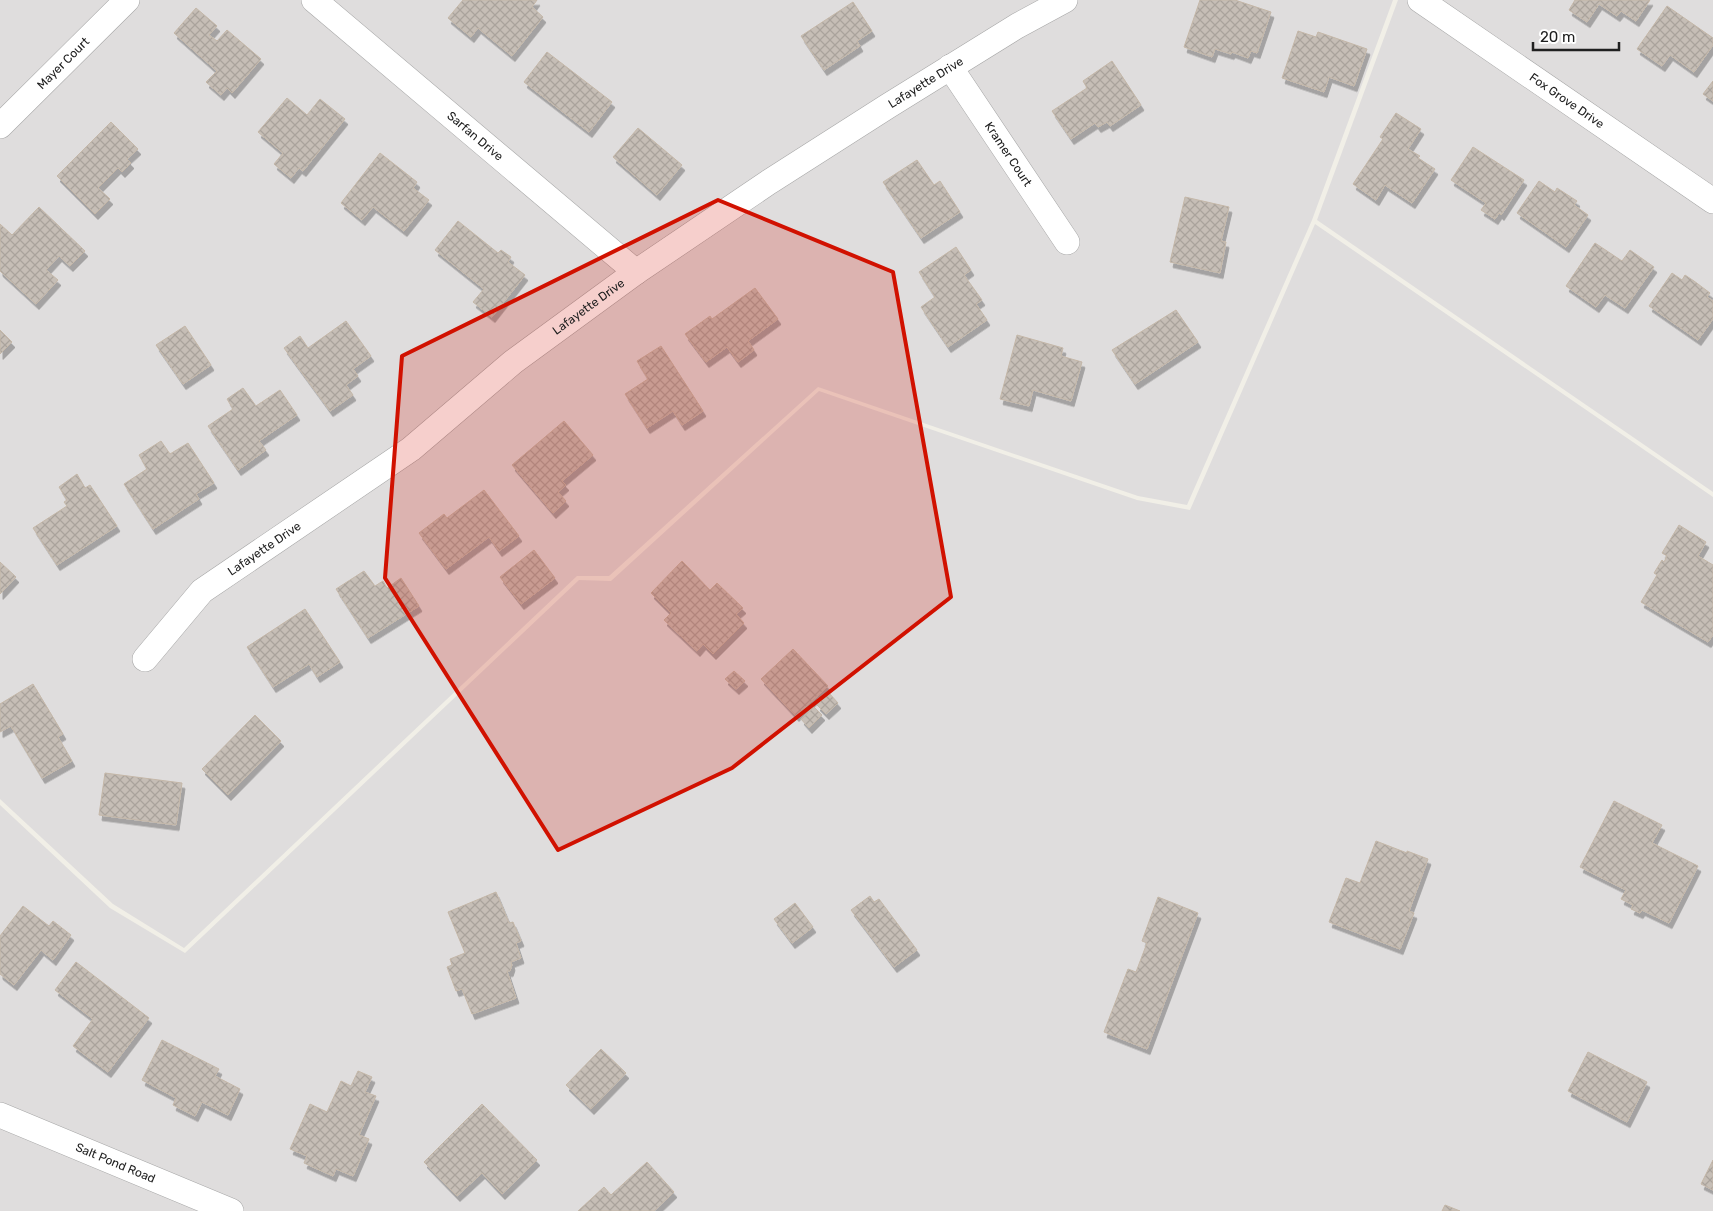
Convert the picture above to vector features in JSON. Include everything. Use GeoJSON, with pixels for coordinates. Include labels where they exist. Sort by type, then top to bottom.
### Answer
{"type":"FeatureCollection","features":[{"type":"Feature","properties":{"kind":"street","name":"Mayer Court"},"geometry":{"type":"LineString","coordinates":[[0,126],[127,0]]}},
{"type":"Feature","properties":{"kind":"street","name":"Sarfan Drive"},"geometry":{"type":"LineString","coordinates":[[314,0],[636,272]]}},
{"type":"Feature","properties":{"kind":"street","name":"Lafayette Drive"},"geometry":{"type":"LineString","coordinates":[[145,659],[202,591],[411,449],[513,362],[636,272],[769,182],[950,67],[1017,26],[1065,0]]}},
{"type":"Feature","properties":{"kind":"street","name":"Fox Grove Drive"},"geometry":{"type":"LineString","coordinates":[[1420,0],[1713,201]]}},
{"type":"Feature","properties":{"kind":"street","name":"Kramer Court"},"geometry":{"type":"LineString","coordinates":[[950,67],[1067,242]]}},
{"type":"Feature","properties":{"kind":"street","name":"Salt Pond Road"},"geometry":{"type":"LineString","coordinates":[[0,1115],[231,1211]]}},
{"type":"Feature","properties":{"kind":"highlighted area"},"geometry":{"type":"Polygon","coordinates":[[[718,200],[893,272],[951,597],[732,768],[558,850],[385,578],[402,356],[718,200]]]}},
{"type":"Feature","properties":{"kind":"shaded area"},"geometry":{"type":"Polygon","coordinates":[[[0,0],[1393,0],[1312,220],[1187,505],[1138,496],[818,387],[609,576],[577,576],[184,948],[113,904],[0,799],[0,0]]]}},
{"type":"Feature","properties":{"kind":"shaded area"},"geometry":{"type":"Polygon","coordinates":[[[1398,0],[1713,0],[1713,492],[1317,220],[1398,0]]]}},
{"type":"Feature","properties":{"kind":"shaded area"},"geometry":{"type":"Polygon","coordinates":[[[1315,224],[1713,497],[1713,1211],[0,1211],[0,805],[110,908],[185,953],[579,580],[611,581],[819,391],[1137,500],[1190,510],[1315,224]]]}},
{"type":"Feature","properties":{"kind":"building"},"geometry":{"type":"Polygon","coordinates":[[[463,0],[537,0],[532,7],[543,17],[512,56],[478,28],[471,37],[448,18],[463,0]]]}},
{"type":"Feature","properties":{"kind":"building"},"geometry":{"type":"Polygon","coordinates":[[[1200,0],[1235,0],[1271,12],[1257,53],[1251,51],[1248,58],[1232,52],[1231,54],[1215,49],[1212,57],[1184,47],[1200,0]]]}},
{"type":"Feature","properties":{"kind":"building"},"geometry":{"type":"Polygon","coordinates":[[[1575,0],[1650,0],[1636,21],[1621,11],[1617,16],[1599,4],[1587,22],[1569,10],[1575,0]]]}},
{"type":"Feature","properties":{"kind":"building"},"geometry":{"type":"Polygon","coordinates":[[[853,2],[872,31],[857,41],[860,46],[824,70],[801,36],[853,2]]]}},
{"type":"Feature","properties":{"kind":"building"},"geometry":{"type":"Polygon","coordinates":[[[1667,6],[1713,38],[1713,45],[1694,72],[1670,55],[1662,66],[1637,49],[1667,6]]]}},
{"type":"Feature","properties":{"kind":"building"},"geometry":{"type":"Polygon","coordinates":[[[196,8],[217,26],[209,35],[217,41],[227,30],[261,59],[232,93],[227,88],[221,95],[206,82],[217,71],[174,33],[196,8]]]}},
{"type":"Feature","properties":{"kind":"building"},"geometry":{"type":"Polygon","coordinates":[[[1298,31],[1316,37],[1318,32],[1367,49],[1354,86],[1329,77],[1324,92],[1282,78],[1298,31]]]}},
{"type":"Feature","properties":{"kind":"building"},"geometry":{"type":"Polygon","coordinates":[[[547,52],[612,102],[589,132],[524,82],[547,52]]]}},
{"type":"Feature","properties":{"kind":"building"},"geometry":{"type":"Polygon","coordinates":[[[1112,61],[1141,105],[1110,126],[1107,122],[1098,127],[1095,123],[1071,139],[1052,111],[1087,88],[1083,81],[1112,61]]]}},
{"type":"Feature","properties":{"kind":"building"},"geometry":{"type":"Polygon","coordinates":[[[1713,81],[1713,101],[1703,94],[1713,81]]]}},
{"type":"Feature","properties":{"kind":"building"},"geometry":{"type":"Polygon","coordinates":[[[287,98],[307,115],[320,99],[345,119],[303,171],[299,168],[291,178],[274,164],[283,153],[258,132],[287,98]]]}},
{"type":"Feature","properties":{"kind":"building"},"geometry":{"type":"Polygon","coordinates":[[[1396,113],[1421,129],[1408,149],[1420,156],[1418,158],[1435,169],[1412,203],[1385,185],[1376,200],[1353,184],[1383,139],[1380,137],[1396,113]]]}},
{"type":"Feature","properties":{"kind":"building"},"geometry":{"type":"Polygon","coordinates":[[[111,122],[138,149],[127,159],[131,163],[122,172],[118,168],[98,188],[110,199],[95,214],[57,176],[111,122]]]}},
{"type":"Feature","properties":{"kind":"building"},"geometry":{"type":"Polygon","coordinates":[[[638,128],[682,165],[657,195],[613,157],[638,128]]]}},
{"type":"Feature","properties":{"kind":"building"},"geometry":{"type":"Polygon","coordinates":[[[1473,147],[1524,180],[1501,215],[1499,213],[1495,219],[1481,210],[1486,203],[1451,180],[1473,147]]]}},
{"type":"Feature","properties":{"kind":"building"},"geometry":{"type":"Polygon","coordinates":[[[380,153],[417,182],[413,188],[429,200],[404,231],[373,207],[362,220],[341,203],[380,153]]]}},
{"type":"Feature","properties":{"kind":"building"},"geometry":{"type":"Polygon","coordinates":[[[917,160],[934,185],[940,181],[960,212],[921,238],[883,182],[917,160]]]}},
{"type":"Feature","properties":{"kind":"building"},"geometry":{"type":"Polygon","coordinates":[[[1539,181],[1555,192],[1557,188],[1577,201],[1574,205],[1588,215],[1566,247],[1517,213],[1539,181]]]}},
{"type":"Feature","properties":{"kind":"building"},"geometry":{"type":"Polygon","coordinates":[[[1185,197],[1229,207],[1221,241],[1226,242],[1220,273],[1170,262],[1185,197]]]}},
{"type":"Feature","properties":{"kind":"building"},"geometry":{"type":"Polygon","coordinates":[[[39,207],[85,251],[70,266],[59,256],[46,270],[58,280],[36,304],[0,271],[0,224],[12,235],[39,207]]]}},
{"type":"Feature","properties":{"kind":"building"},"geometry":{"type":"Polygon","coordinates":[[[458,221],[498,253],[501,250],[511,257],[508,262],[525,275],[492,317],[473,302],[484,289],[435,250],[458,221]]]}},
{"type":"Feature","properties":{"kind":"building"},"geometry":{"type":"Polygon","coordinates":[[[1595,243],[1622,261],[1630,250],[1654,267],[1625,308],[1605,295],[1596,307],[1566,286],[1595,243]]]}},
{"type":"Feature","properties":{"kind":"building"},"geometry":{"type":"Polygon","coordinates":[[[956,247],[971,270],[964,275],[982,300],[976,304],[987,320],[948,347],[921,307],[935,297],[919,272],[956,247]]]}},
{"type":"Feature","properties":{"kind":"building"},"geometry":{"type":"Polygon","coordinates":[[[1672,273],[1682,280],[1685,275],[1710,293],[1707,297],[1713,301],[1713,319],[1698,340],[1649,306],[1672,273]]]}},
{"type":"Feature","properties":{"kind":"building"},"geometry":{"type":"Polygon","coordinates":[[[755,288],[778,319],[748,341],[754,350],[738,362],[727,347],[706,362],[685,334],[710,316],[712,319],[755,288]]]}},
{"type":"Feature","properties":{"kind":"building"},"geometry":{"type":"Polygon","coordinates":[[[1176,310],[1198,342],[1135,384],[1112,350],[1176,310]]]}},
{"type":"Feature","properties":{"kind":"building"},"geometry":{"type":"Polygon","coordinates":[[[346,321],[371,356],[353,369],[358,376],[346,385],[353,395],[330,411],[284,348],[300,336],[308,348],[346,321]]]}},
{"type":"Feature","properties":{"kind":"building"},"geometry":{"type":"Polygon","coordinates":[[[185,326],[211,365],[183,384],[156,345],[185,326]]]}},
{"type":"Feature","properties":{"kind":"building"},"geometry":{"type":"Polygon","coordinates":[[[0,330],[12,342],[0,354],[0,330]]]}},
{"type":"Feature","properties":{"kind":"building"},"geometry":{"type":"Polygon","coordinates":[[[1017,335],[1063,348],[1061,356],[1082,362],[1071,401],[1033,390],[1029,406],[1000,399],[1017,335]]]}},
{"type":"Feature","properties":{"kind":"building"},"geometry":{"type":"Polygon","coordinates":[[[661,346],[703,411],[682,425],[673,411],[647,428],[625,394],[648,379],[637,361],[661,346]]]}},
{"type":"Feature","properties":{"kind":"building"},"geometry":{"type":"Polygon","coordinates":[[[243,388],[256,406],[280,390],[297,415],[259,441],[266,450],[238,470],[208,426],[233,409],[227,399],[243,388]]]}},
{"type":"Feature","properties":{"kind":"building"},"geometry":{"type":"Polygon","coordinates":[[[564,421],[593,455],[562,481],[566,485],[558,492],[566,501],[553,513],[512,465],[564,421]]]}},
{"type":"Feature","properties":{"kind":"building"},"geometry":{"type":"Polygon","coordinates":[[[161,441],[170,454],[188,443],[214,483],[196,494],[199,499],[153,529],[124,484],[147,469],[139,455],[161,441]]]}},
{"type":"Feature","properties":{"kind":"building"},"geometry":{"type":"Polygon","coordinates":[[[77,474],[85,488],[90,485],[117,526],[57,565],[33,528],[67,506],[64,502],[67,500],[59,487],[77,474]]]}},
{"type":"Feature","properties":{"kind":"building"},"geometry":{"type":"Polygon","coordinates":[[[484,490],[519,536],[499,551],[489,537],[446,569],[419,533],[444,514],[447,518],[484,490]]]}},
{"type":"Feature","properties":{"kind":"building"},"geometry":{"type":"Polygon","coordinates":[[[1679,525],[1706,542],[1698,556],[1713,565],[1713,635],[1708,642],[1641,602],[1657,575],[1654,573],[1662,560],[1664,562],[1667,556],[1662,553],[1679,525]]]}},
{"type":"Feature","properties":{"kind":"building"},"geometry":{"type":"Polygon","coordinates":[[[534,550],[555,578],[521,604],[500,577],[534,550]]]}},
{"type":"Feature","properties":{"kind":"building"},"geometry":{"type":"Polygon","coordinates":[[[682,561],[710,590],[717,583],[743,608],[736,614],[744,623],[713,654],[703,644],[697,651],[664,620],[671,613],[651,593],[682,561]]]}},
{"type":"Feature","properties":{"kind":"building"},"geometry":{"type":"Polygon","coordinates":[[[0,562],[16,577],[0,594],[0,562]]]}},
{"type":"Feature","properties":{"kind":"building"},"geometry":{"type":"Polygon","coordinates":[[[364,571],[375,586],[383,581],[387,588],[401,578],[419,606],[368,638],[336,589],[364,571]]]}},
{"type":"Feature","properties":{"kind":"building"},"geometry":{"type":"Polygon","coordinates":[[[305,609],[340,662],[317,677],[309,664],[273,687],[247,647],[305,609]]]}},
{"type":"Feature","properties":{"kind":"building"},"geometry":{"type":"Polygon","coordinates":[[[793,649],[828,686],[796,716],[761,679],[793,649]]]}},
{"type":"Feature","properties":{"kind":"building"},"geometry":{"type":"Polygon","coordinates":[[[734,671],[745,681],[736,689],[725,679],[734,671]]]}},
{"type":"Feature","properties":{"kind":"building"},"geometry":{"type":"Polygon","coordinates":[[[33,684],[63,734],[58,737],[72,761],[42,778],[11,726],[0,732],[0,704],[33,684]]]}},
{"type":"Feature","properties":{"kind":"building"},"geometry":{"type":"Polygon","coordinates":[[[829,693],[838,703],[826,714],[817,705],[829,693]]]}},
{"type":"Feature","properties":{"kind":"building"},"geometry":{"type":"Polygon","coordinates":[[[814,707],[822,715],[809,728],[801,719],[814,707]]]}},
{"type":"Feature","properties":{"kind":"building"},"geometry":{"type":"Polygon","coordinates":[[[255,715],[281,741],[228,795],[202,769],[255,715]]]}},
{"type":"Feature","properties":{"kind":"building"},"geometry":{"type":"Polygon","coordinates":[[[105,773],[182,783],[176,825],[99,815],[105,773]]]}},
{"type":"Feature","properties":{"kind":"building"},"geometry":{"type":"Polygon","coordinates":[[[1614,801],[1662,825],[1652,843],[1698,866],[1669,923],[1642,910],[1640,913],[1631,909],[1633,905],[1621,899],[1626,890],[1580,867],[1614,801]]]}},
{"type":"Feature","properties":{"kind":"building"},"geometry":{"type":"Polygon","coordinates":[[[1376,841],[1428,859],[1409,911],[1414,913],[1400,949],[1329,922],[1346,878],[1360,883],[1376,841]]]}},
{"type":"Feature","properties":{"kind":"building"},"geometry":{"type":"Polygon","coordinates":[[[496,892],[509,923],[513,922],[521,941],[516,943],[521,958],[511,962],[510,971],[507,971],[516,998],[472,1014],[462,989],[456,991],[447,967],[452,965],[450,959],[465,953],[448,912],[496,892]]]}},
{"type":"Feature","properties":{"kind":"building"},"geometry":{"type":"Polygon","coordinates":[[[870,896],[874,902],[879,899],[917,950],[894,967],[851,910],[870,896]]]}},
{"type":"Feature","properties":{"kind":"building"},"geometry":{"type":"Polygon","coordinates":[[[1158,897],[1198,913],[1147,1049],[1104,1032],[1128,969],[1136,972],[1147,943],[1142,941],[1158,897]]]}},
{"type":"Feature","properties":{"kind":"building"},"geometry":{"type":"Polygon","coordinates":[[[795,903],[813,927],[792,943],[774,919],[795,903]]]}},
{"type":"Feature","properties":{"kind":"building"},"geometry":{"type":"Polygon","coordinates":[[[23,906],[49,926],[53,921],[71,935],[53,960],[41,950],[14,985],[0,974],[0,936],[23,906]]]}},
{"type":"Feature","properties":{"kind":"building"},"geometry":{"type":"Polygon","coordinates":[[[76,962],[149,1018],[108,1072],[73,1046],[93,1019],[55,990],[76,962]]]}},
{"type":"Feature","properties":{"kind":"building"},"geometry":{"type":"Polygon","coordinates":[[[162,1040],[219,1069],[215,1076],[240,1089],[228,1115],[202,1102],[195,1116],[173,1105],[176,1098],[142,1080],[162,1040]]]}},
{"type":"Feature","properties":{"kind":"building"},"geometry":{"type":"Polygon","coordinates":[[[601,1049],[626,1073],[591,1109],[566,1085],[601,1049]]]}},
{"type":"Feature","properties":{"kind":"building"},"geometry":{"type":"Polygon","coordinates":[[[1588,1052],[1647,1082],[1627,1122],[1568,1091],[1588,1052]]]}},
{"type":"Feature","properties":{"kind":"building"},"geometry":{"type":"Polygon","coordinates":[[[358,1071],[372,1077],[365,1092],[376,1096],[359,1135],[369,1139],[353,1176],[336,1169],[333,1176],[304,1163],[307,1156],[290,1149],[310,1104],[327,1112],[341,1081],[351,1086],[358,1071]]]}},
{"type":"Feature","properties":{"kind":"building"},"geometry":{"type":"Polygon","coordinates":[[[482,1104],[537,1160],[502,1194],[482,1173],[457,1196],[424,1162],[482,1104]]]}},
{"type":"Feature","properties":{"kind":"building"},"geometry":{"type":"Polygon","coordinates":[[[1713,1160],[1713,1190],[1701,1184],[1713,1160]]]}},
{"type":"Feature","properties":{"kind":"building"},"geometry":{"type":"Polygon","coordinates":[[[647,1162],[674,1192],[654,1211],[578,1211],[604,1187],[611,1195],[647,1162]]]}},
{"type":"Feature","properties":{"kind":"building"},"geometry":{"type":"Polygon","coordinates":[[[1445,1205],[1460,1211],[1442,1211],[1445,1205]]]}}]}
